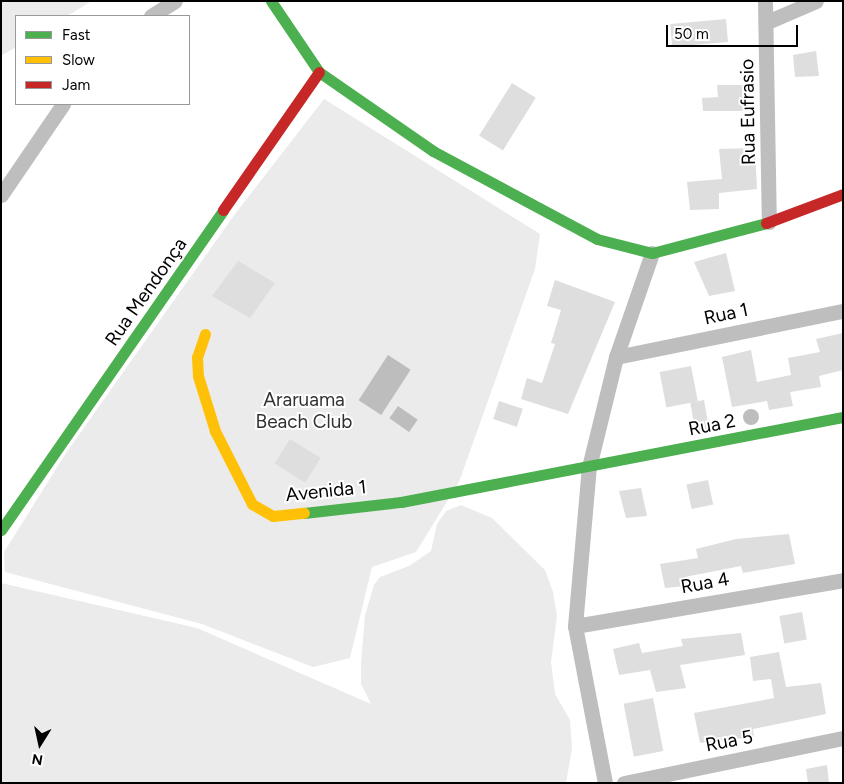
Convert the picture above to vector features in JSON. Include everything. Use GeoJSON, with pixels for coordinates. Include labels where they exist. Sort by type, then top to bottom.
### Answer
{"type":"FeatureCollection","features":[{"type":"Feature","properties":{"kind":"street"},"geometry":{"type":"LineString","coordinates":[[153,15],[175,1]]}},
{"type":"Feature","properties":{"kind":"street"},"geometry":{"type":"LineString","coordinates":[[271,1],[319,72],[433,151],[596,239],[652,253],[769,222],[843,194]]}},
{"type":"Feature","properties":{"kind":"street","name":"Rua Eufrasio"},"geometry":{"type":"LineString","coordinates":[[765,1],[769,222]]}},
{"type":"Feature","properties":{"kind":"street"},"geometry":{"type":"LineString","coordinates":[[766,22],[816,1]]}},
{"type":"Feature","properties":{"kind":"street","name":"Rua Mendonça"},"geometry":{"type":"LineString","coordinates":[[1,530],[319,72]]}},
{"type":"Feature","properties":{"kind":"street"},"geometry":{"type":"LineString","coordinates":[[1,195],[62,105]]}},
{"type":"Feature","properties":{"kind":"street"},"geometry":{"type":"LineString","coordinates":[[605,783],[575,626],[589,467],[616,357],[652,253]]}},
{"type":"Feature","properties":{"kind":"street","name":"Rua 1"},"geometry":{"type":"LineString","coordinates":[[616,357],[843,311]]}},
{"type":"Feature","properties":{"kind":"street","name":"Avenida 1"},"geometry":{"type":"LineString","coordinates":[[206,334],[197,358],[198,376],[215,431],[252,504],[273,516],[401,502],[589,467]]}},
{"type":"Feature","properties":{"kind":"street","name":"Rua 2"},"geometry":{"type":"LineString","coordinates":[[589,467],[843,417]]}},
{"type":"Feature","properties":{"kind":"street","name":"Rua 4"},"geometry":{"type":"LineString","coordinates":[[575,626],[843,580]]}},
{"type":"Feature","properties":{"kind":"street","name":"Rua 5"},"geometry":{"type":"LineString","coordinates":[[624,783],[843,738]]}},
{"type":"Feature","properties":{"kind":"green space"},"geometry":{"type":"Polygon","coordinates":[[[1,1],[92,1],[69,15],[15,15],[15,48],[1,56],[1,1]]]}},
{"type":"Feature","properties":{"kind":"green space","name":"Araruama Beach Club"},"geometry":{"type":"Polygon","coordinates":[[[324,99],[540,234],[535,269],[459,482],[416,552],[372,567],[350,658],[313,667],[202,624],[5,572],[4,552],[66,453],[235,214],[324,99]]]}},
{"type":"Feature","properties":{"kind":"green space"},"geometry":{"type":"Polygon","coordinates":[[[461,505],[492,518],[545,570],[553,592],[557,616],[551,662],[555,694],[570,720],[572,748],[566,783],[1,783],[1,583],[197,628],[371,704],[361,684],[361,663],[365,615],[374,585],[380,577],[409,566],[431,551],[437,524],[446,511],[461,505]]]}},
{"type":"Feature","properties":{"kind":"shaded area"},"geometry":{"type":"Polygon","coordinates":[[[388,355],[411,370],[381,415],[359,400],[388,355]]]}},
{"type":"Feature","properties":{"kind":"shaded area"},"geometry":{"type":"Polygon","coordinates":[[[398,406],[418,420],[409,432],[389,418],[398,406]]]}},
{"type":"Feature","properties":{"kind":"shaded area"},"geometry":{"type":"Polygon","coordinates":[[[751,409],[757,411],[759,417],[757,423],[751,425],[745,423],[743,417],[745,411],[751,409]]]}},
{"type":"Feature","properties":{"kind":"building"},"geometry":{"type":"Polygon","coordinates":[[[726,19],[728,42],[672,47],[670,24],[726,19]]]}},
{"type":"Feature","properties":{"kind":"building"},"geometry":{"type":"Polygon","coordinates":[[[816,51],[819,76],[795,77],[793,55],[816,51]]]}},
{"type":"Feature","properties":{"kind":"building"},"geometry":{"type":"Polygon","coordinates":[[[512,83],[536,98],[503,150],[479,136],[512,83]]]}},
{"type":"Feature","properties":{"kind":"building"},"geometry":{"type":"Polygon","coordinates":[[[717,85],[743,85],[743,111],[703,111],[702,98],[718,97],[717,85]]]}},
{"type":"Feature","properties":{"kind":"building"},"geometry":{"type":"Polygon","coordinates":[[[755,148],[757,189],[719,193],[719,209],[690,210],[687,182],[722,179],[719,149],[755,148]]]}},
{"type":"Feature","properties":{"kind":"building"},"geometry":{"type":"Polygon","coordinates":[[[726,253],[735,291],[709,296],[694,262],[726,253]]]}},
{"type":"Feature","properties":{"kind":"building"},"geometry":{"type":"Polygon","coordinates":[[[238,261],[275,283],[250,318],[212,296],[238,261]]]}},
{"type":"Feature","properties":{"kind":"building"},"geometry":{"type":"Polygon","coordinates":[[[555,280],[615,302],[568,414],[521,399],[527,378],[542,383],[555,344],[551,343],[561,310],[547,306],[555,280]]]}},
{"type":"Feature","properties":{"kind":"building"},"geometry":{"type":"Polygon","coordinates":[[[843,333],[843,370],[819,376],[821,387],[790,392],[793,406],[769,410],[767,401],[732,407],[722,357],[751,350],[757,382],[791,375],[788,358],[820,352],[816,339],[843,333]]]}},
{"type":"Feature","properties":{"kind":"building"},"geometry":{"type":"Polygon","coordinates":[[[691,366],[698,401],[666,407],[660,372],[691,366]]]}},
{"type":"Feature","properties":{"kind":"building"},"geometry":{"type":"Polygon","coordinates":[[[704,400],[709,429],[695,431],[690,402],[704,400]]]}},
{"type":"Feature","properties":{"kind":"building"},"geometry":{"type":"Polygon","coordinates":[[[499,401],[523,409],[517,427],[493,419],[499,401]]]}},
{"type":"Feature","properties":{"kind":"building"},"geometry":{"type":"Polygon","coordinates":[[[290,439],[321,458],[305,483],[275,464],[290,439]]]}},
{"type":"Feature","properties":{"kind":"building"},"geometry":{"type":"Polygon","coordinates":[[[708,480],[713,504],[692,509],[686,485],[708,480]]]}},
{"type":"Feature","properties":{"kind":"building"},"geometry":{"type":"Polygon","coordinates":[[[641,488],[647,516],[626,518],[619,491],[641,488]]]}},
{"type":"Feature","properties":{"kind":"building"},"geometry":{"type":"Polygon","coordinates":[[[789,534],[795,564],[743,573],[741,566],[685,577],[687,586],[665,588],[660,564],[698,558],[696,549],[736,539],[789,534]]]}},
{"type":"Feature","properties":{"kind":"building"},"geometry":{"type":"Polygon","coordinates":[[[802,612],[807,640],[784,644],[779,616],[802,612]]]}},
{"type":"Feature","properties":{"kind":"building"},"geometry":{"type":"Polygon","coordinates":[[[741,633],[745,655],[680,665],[686,688],[656,692],[650,670],[619,675],[613,649],[639,643],[642,653],[683,646],[681,639],[741,633]]]}},
{"type":"Feature","properties":{"kind":"building"},"geometry":{"type":"Polygon","coordinates":[[[779,652],[786,687],[821,683],[826,714],[753,729],[754,737],[700,743],[694,713],[774,698],[771,679],[753,681],[750,657],[779,652]]]}},
{"type":"Feature","properties":{"kind":"building"},"geometry":{"type":"Polygon","coordinates":[[[653,698],[663,751],[634,757],[624,704],[653,698]]]}},
{"type":"Feature","properties":{"kind":"building"},"geometry":{"type":"Polygon","coordinates":[[[827,765],[829,783],[808,783],[806,769],[827,765]]]}},
{"type":"Feature","properties":{"kind":"traffic: fast"},"geometry":{"type":"LineString","coordinates":[[271,1],[319,72],[433,151],[597,239],[652,253],[766,223]]}},
{"type":"Feature","properties":{"kind":"traffic: fast"},"geometry":{"type":"LineString","coordinates":[[1,530],[223,210]]}},
{"type":"Feature","properties":{"kind":"traffic: fast"},"geometry":{"type":"LineString","coordinates":[[304,513],[401,502],[843,417]]}},
{"type":"Feature","properties":{"kind":"traffic: slow"},"geometry":{"type":"LineString","coordinates":[[205,334],[197,357],[198,376],[215,431],[252,504],[273,516],[304,513]]}},
{"type":"Feature","properties":{"kind":"traffic: jam"},"geometry":{"type":"LineString","coordinates":[[223,210],[319,72]]}},
{"type":"Feature","properties":{"kind":"traffic: jam"},"geometry":{"type":"LineString","coordinates":[[766,223],[843,194]]}}]}
